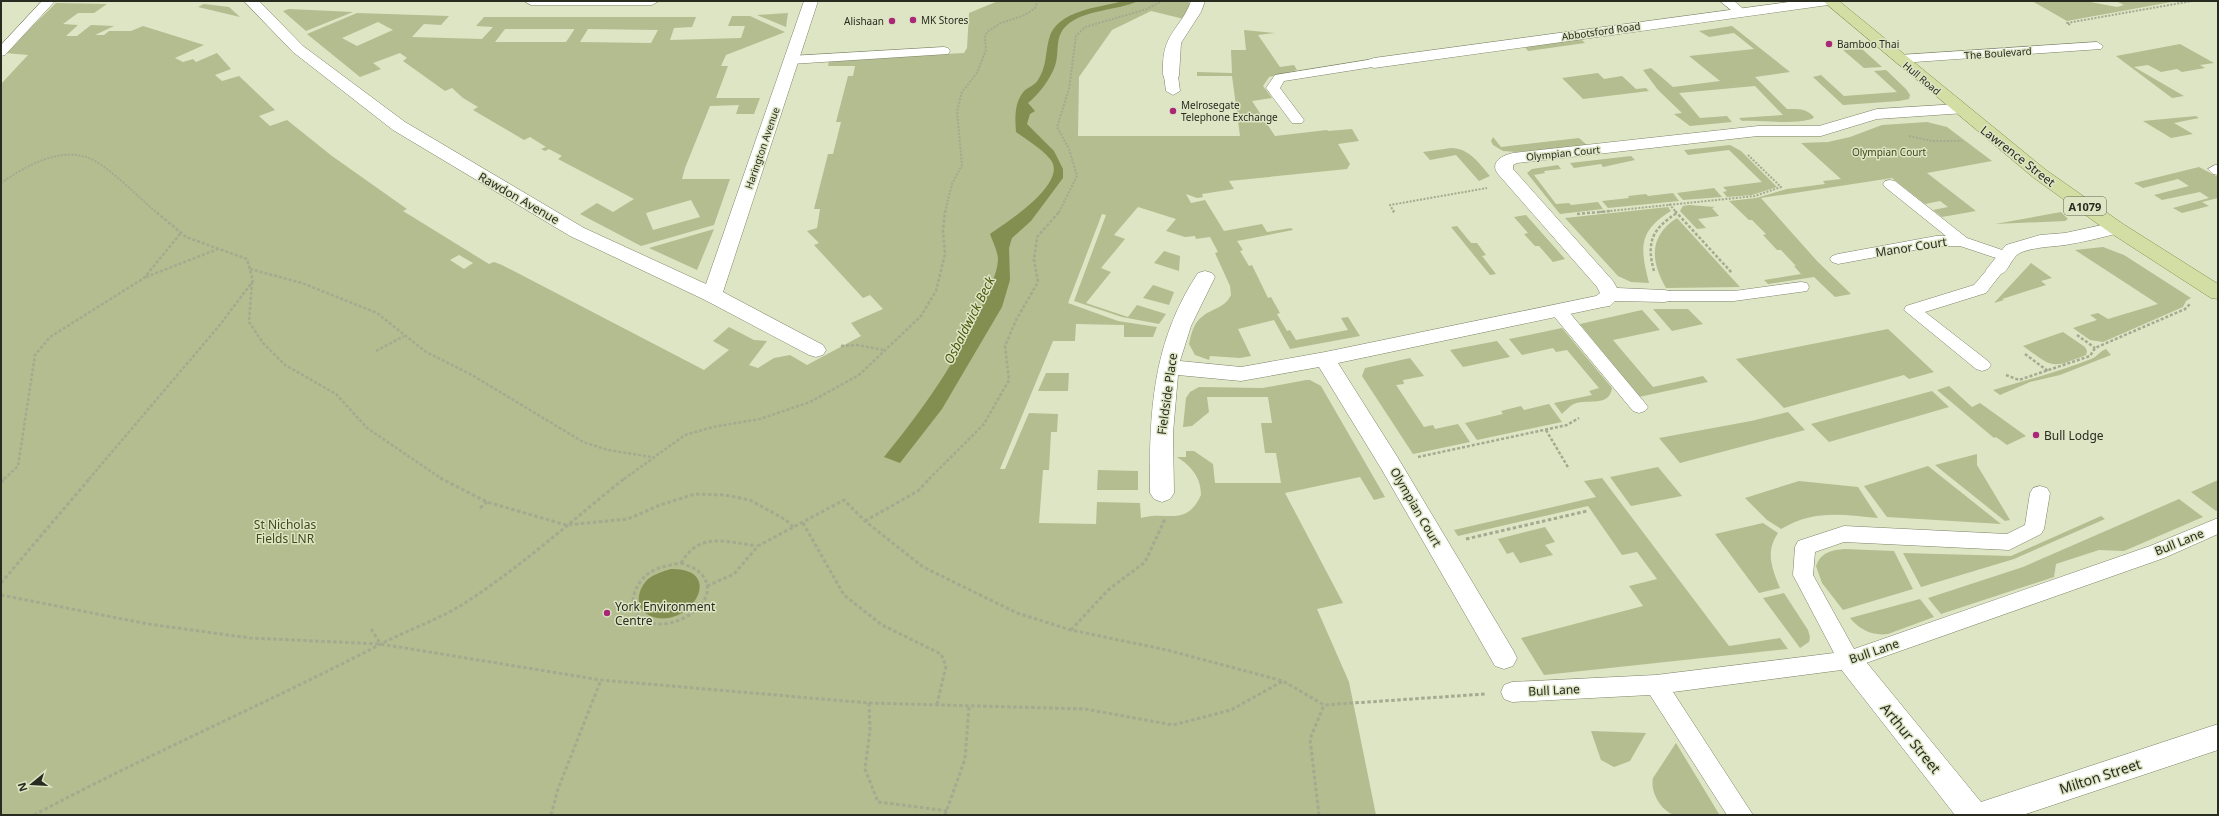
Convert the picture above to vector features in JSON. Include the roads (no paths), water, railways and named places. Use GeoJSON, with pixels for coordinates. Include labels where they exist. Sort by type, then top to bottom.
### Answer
{"type":"FeatureCollection","features":[{"type":"Feature","properties":{"kind":"main road","name":"Hull Road"},"geometry":{"type":"LineString","coordinates":[[1829,1],[1959,109]]}},
{"type":"Feature","properties":{"kind":"main road","name":"Lawrence Street"},"geometry":{"type":"LineString","coordinates":[[1959,109],[2040,174],[2116,228],[2218,292]]}},
{"type":"Feature","properties":{"kind":"street","name":"Rawdon Avenue"},"geometry":{"type":"LineString","coordinates":[[251,1],[298,49],[399,126],[577,232],[712,295],[816,350]]}},
{"type":"Feature","properties":{"kind":"street"},"geometry":{"type":"LineString","coordinates":[[531,1],[652,1]]}},
{"type":"Feature","properties":{"kind":"street","name":"Harington Avenue"},"geometry":{"type":"LineString","coordinates":[[712,295],[811,1]]}},
{"type":"Feature","properties":{"kind":"street"},"geometry":{"type":"LineString","coordinates":[[1172,84],[1172,54],[1175,38],[1195,12],[1198,1]]}},
{"type":"Feature","properties":{"kind":"street","name":"Abbotsford Road"},"geometry":{"type":"LineString","coordinates":[[1374,63],[1829,1]]}},
{"type":"Feature","properties":{"kind":"street","name":"Olympian Court"},"geometry":{"type":"LineString","coordinates":[[1610,294],[1606,284],[1515,184],[1504,170],[1504,163],[1513,158],[1758,131],[1821,131],[1859,118],[1877,114],[1959,109]]}},
{"type":"Feature","properties":{"kind":"street"},"geometry":{"type":"LineString","coordinates":[[2001,263],[2013,249],[2040,241],[2065,239],[2116,228]]}},
{"type":"Feature","properties":{"kind":"street","name":"Fieldside Place"},"geometry":{"type":"LineString","coordinates":[[1162,493],[1161,429],[1168,366],[1178,332],[1205,277]]}},
{"type":"Feature","properties":{"kind":"street"},"geometry":{"type":"LineString","coordinates":[[1168,366],[1241,374],[1325,359],[1603,301],[1610,294],[1664,296]]}},
{"type":"Feature","properties":{"kind":"street","name":"Olympian Court"},"geometry":{"type":"LineString","coordinates":[[1325,359],[1390,464],[1504,658]]}},
{"type":"Feature","properties":{"kind":"street","name":"Arthur Street"},"geometry":{"type":"LineString","coordinates":[[1849,660],[1973,815]]}},
{"type":"Feature","properties":{"kind":"street","name":"Milton Street"},"geometry":{"type":"LineString","coordinates":[[1982,815],[2218,737]]}},
{"type":"Feature","properties":{"kind":"lane"},"geometry":{"type":"LineString","coordinates":[[1,52],[50,1]]}},
{"type":"Feature","properties":{"kind":"lane"},"geometry":{"type":"LineString","coordinates":[[1726,1],[1740,12]]}},
{"type":"Feature","properties":{"kind":"lane","name":"The Boulevard"},"geometry":{"type":"LineString","coordinates":[[1900,60],[2097,46]]}},
{"type":"Feature","properties":{"kind":"lane"},"geometry":{"type":"LineString","coordinates":[[791,60],[944,51]]}},
{"type":"Feature","properties":{"kind":"lane"},"geometry":{"type":"LineString","coordinates":[[1297,120],[1273,88],[1280,78],[1374,63]]}},
{"type":"Feature","properties":{"kind":"lane"},"geometry":{"type":"LineString","coordinates":[[1890,184],[1962,241]]}},
{"type":"Feature","properties":{"kind":"lane","name":"Manor Court"},"geometry":{"type":"LineString","coordinates":[[1838,259],[1936,241],[1962,241],[2001,263]]}},
{"type":"Feature","properties":{"kind":"lane"},"geometry":{"type":"LineString","coordinates":[[1982,365],[1912,310],[1980,289],[2001,263]]}},
{"type":"Feature","properties":{"kind":"lane"},"geometry":{"type":"LineString","coordinates":[[1664,296],[1734,296],[1801,287]]}},
{"type":"Feature","properties":{"kind":"lane"},"geometry":{"type":"LineString","coordinates":[[1558,310],[1639,407]]}},
{"type":"Feature","properties":{"kind":"lane"},"geometry":{"type":"LineString","coordinates":[[1849,660],[1803,575],[1805,547],[1844,534],[2009,542],[2034,529],[2040,493]]}},
{"type":"Feature","properties":{"kind":"lane","name":"Bull Lane"},"geometry":{"type":"LineString","coordinates":[[1512,692],[1656,685],[1849,660],[2157,552],[2218,526]]}},
{"type":"Feature","properties":{"kind":"lane"},"geometry":{"type":"LineString","coordinates":[[1656,685],[1741,815]]}},
{"type":"Feature","properties":{"kind":"place","name":"MK Stores"},"geometry":{"type":"Point","coordinates":[913,20]}},
{"type":"Feature","properties":{"kind":"place","name":"Alishaan"},"geometry":{"type":"Point","coordinates":[892,21]}},
{"type":"Feature","properties":{"kind":"place","name":"Bamboo Thai"},"geometry":{"type":"Point","coordinates":[1829,44]}},
{"type":"Feature","properties":{"kind":"place","name":"Melrosegate Telephone Exchange"},"geometry":{"type":"Point","coordinates":[1173,111]}},
{"type":"Feature","properties":{"kind":"place","name":"Bull Lodge"},"geometry":{"type":"Point","coordinates":[2036,435]}},
{"type":"Feature","properties":{"kind":"place","name":"York Environment Centre"},"geometry":{"type":"Point","coordinates":[607,613]}},
{"type":"Feature","properties":{"kind":"water label","name":"Osbaldwick Beck"},"geometry":{"type":"Point","coordinates":[969,320]}},
{"type":"Feature","properties":{"kind":"park label","name":"St Nicholas Fields LNR"},"geometry":{"type":"Point","coordinates":[285,531]}}]}
